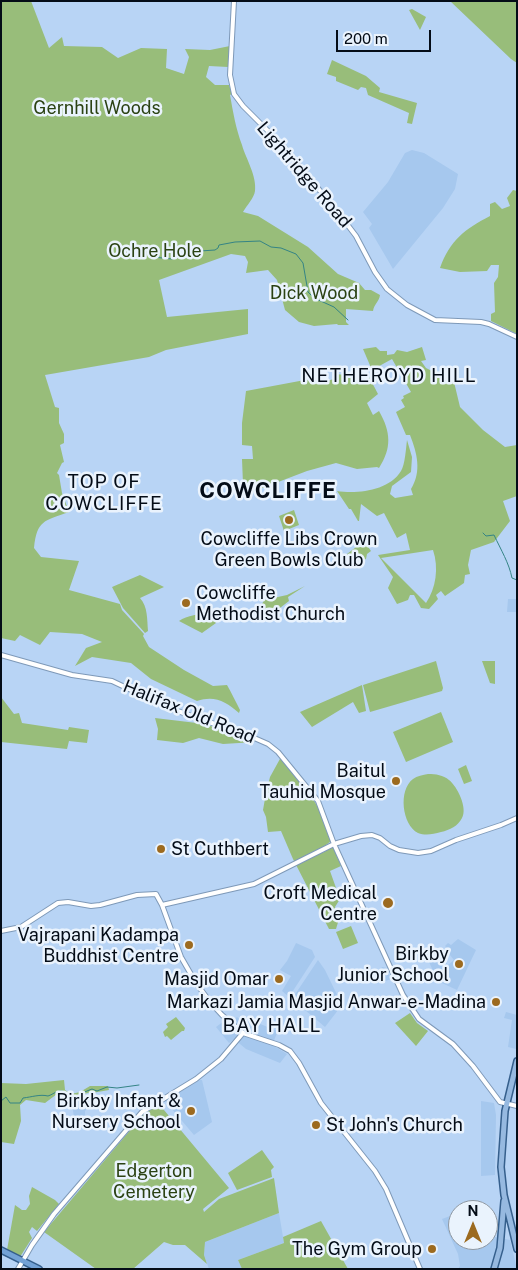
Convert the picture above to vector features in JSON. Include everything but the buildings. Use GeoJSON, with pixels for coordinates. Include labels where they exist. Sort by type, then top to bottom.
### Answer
{"type":"FeatureCollection","features":[{"type":"Feature","properties":{"kind":"highway"},"geometry":{"type":"LineString","coordinates":[[1,1250],[39,1269]]}},
{"type":"Feature","properties":{"kind":"main road"},"geometry":{"type":"LineString","coordinates":[[517,1061],[504,1119],[500,1167],[504,1195],[517,1249]]}},
{"type":"Feature","properties":{"kind":"main road"},"geometry":{"type":"LineString","coordinates":[[494,1269],[501,1242],[504,1195]]}},
{"type":"Feature","properties":{"kind":"street","name":"Lightridge Road"},"geometry":{"type":"LineString","coordinates":[[234,1],[230,75],[238,100],[283,146],[344,220],[356,236],[375,272],[387,289],[407,306],[435,320],[490,324],[517,337]]}},
{"type":"Feature","properties":{"kind":"street","name":"Halifax Old Road"},"geometry":{"type":"LineString","coordinates":[[1,655],[72,675],[112,681],[169,708],[268,744],[284,758],[314,794],[323,811],[334,844],[403,995],[418,1018],[453,1044],[473,1066],[497,1099],[500,1102],[507,1103]]}},
{"type":"Feature","properties":{"kind":"street"},"geometry":{"type":"LineString","coordinates":[[162,905],[254,884],[334,844],[361,836],[372,835],[400,850],[414,853],[425,852],[517,818]]}},
{"type":"Feature","properties":{"kind":"street"},"geometry":{"type":"LineString","coordinates":[[1,931],[20,927],[58,903],[68,902],[91,906],[137,895],[156,894],[178,948],[196,984],[222,1015],[243,1033],[290,1052],[299,1063],[321,1103],[380,1179],[420,1269]]}},
{"type":"Feature","properties":{"kind":"street"},"geometry":{"type":"LineString","coordinates":[[18,1269],[41,1232],[63,1203],[142,1112],[196,1079],[221,1059],[243,1033]]}},
{"type":"Feature","properties":{"kind":"street"},"geometry":{"type":"LineString","coordinates":[[507,1103],[517,1106]]}},
{"type":"Feature","properties":{"kind":"shaded area"},"geometry":{"type":"Polygon","coordinates":[[[412,150],[424,153],[458,174],[455,189],[443,208],[393,269],[369,228],[372,224],[363,212],[388,182],[405,153],[412,150]]]}},
{"type":"Feature","properties":{"kind":"shaded area"},"geometry":{"type":"Polygon","coordinates":[[[508,599],[517,599],[517,612],[507,612],[508,599]]]}},
{"type":"Feature","properties":{"kind":"shaded area","name":"Birkby Junior School"},"geometry":{"type":"Polygon","coordinates":[[[458,939],[476,950],[457,990],[442,983],[436,977],[429,962],[440,954],[448,965],[454,960],[445,949],[445,946],[448,943],[451,945],[458,939]]]}},
{"type":"Feature","properties":{"kind":"shaded area"},"geometry":{"type":"Polygon","coordinates":[[[296,943],[312,950],[315,957],[289,997],[282,991],[291,976],[280,970],[296,943]]]}},
{"type":"Feature","properties":{"kind":"shaded area"},"geometry":{"type":"Polygon","coordinates":[[[318,960],[342,1005],[325,1027],[292,999],[318,960]]]}},
{"type":"Feature","properties":{"kind":"shaded area"},"geometry":{"type":"Polygon","coordinates":[[[382,967],[387,968],[391,979],[380,983],[378,978],[382,967]]]}},
{"type":"Feature","properties":{"kind":"shaded area"},"geometry":{"type":"Polygon","coordinates":[[[506,1012],[517,1015],[516,1049],[508,1047],[512,1020],[504,1018],[506,1012]]]}},
{"type":"Feature","properties":{"kind":"shaded area"},"geometry":{"type":"Polygon","coordinates":[[[237,1017],[249,1028],[255,1022],[278,1031],[272,1045],[287,1054],[280,1063],[246,1049],[234,1039],[229,1043],[216,1027],[224,1021],[229,1025],[237,1017]]]}},
{"type":"Feature","properties":{"kind":"shaded area","name":"Birkby Infant & Nursery School"},"geometry":{"type":"Polygon","coordinates":[[[202,1080],[212,1122],[194,1135],[165,1101],[202,1080]]]}},
{"type":"Feature","properties":{"kind":"shaded area"},"geometry":{"type":"Polygon","coordinates":[[[84,1098],[90,1105],[85,1111],[85,1115],[74,1117],[71,1099],[84,1098]]]}},
{"type":"Feature","properties":{"kind":"shaded area"},"geometry":{"type":"Polygon","coordinates":[[[481,1101],[494,1103],[496,1115],[495,1175],[481,1176],[481,1101]]]}},
{"type":"Feature","properties":{"kind":"shaded area"},"geometry":{"type":"Polygon","coordinates":[[[279,1213],[284,1243],[238,1260],[242,1269],[209,1269],[204,1255],[205,1242],[279,1213]]]}},
{"type":"Feature","properties":{"kind":"shaded area"},"geometry":{"type":"Polygon","coordinates":[[[448,1217],[448,1232],[442,1219],[448,1217]]]}},
{"type":"Feature","properties":{"kind":"shaded area"},"geometry":{"type":"Polygon","coordinates":[[[498,1238],[510,1240],[517,1269],[458,1269],[460,1266],[456,1250],[498,1250],[498,1238]]]}},
{"type":"Feature","properties":{"kind":"green space"},"geometry":{"type":"Polygon","coordinates":[[[1,1],[31,1],[49,48],[62,37],[64,46],[102,47],[118,58],[141,48],[167,49],[166,68],[184,74],[189,57],[185,49],[210,50],[230,46],[228,67],[209,66],[206,77],[215,85],[229,85],[232,94],[230,95],[236,127],[253,174],[255,185],[253,196],[243,212],[258,216],[308,247],[338,274],[359,283],[365,290],[371,290],[380,295],[373,311],[346,309],[346,322],[349,325],[314,326],[299,322],[285,310],[277,280],[268,270],[246,273],[248,262],[245,256],[231,254],[159,280],[167,317],[248,309],[248,334],[166,350],[149,357],[45,375],[55,407],[59,408],[59,423],[64,434],[64,443],[60,445],[64,462],[57,473],[69,512],[53,517],[43,523],[37,532],[34,548],[41,557],[79,561],[69,590],[120,604],[122,610],[144,634],[143,636],[149,647],[213,686],[227,685],[240,710],[239,713],[220,700],[203,699],[197,701],[151,679],[131,663],[92,657],[75,666],[86,648],[102,642],[82,634],[50,632],[40,645],[20,635],[15,641],[1,638],[1,1]]]}},
{"type":"Feature","properties":{"kind":"green space"},"geometry":{"type":"Polygon","coordinates":[[[450,1],[517,1],[517,63],[511,59],[450,1]]]}},
{"type":"Feature","properties":{"kind":"green space"},"geometry":{"type":"Polygon","coordinates":[[[412,9],[426,17],[420,30],[409,10],[412,9]]]}},
{"type":"Feature","properties":{"kind":"green space"},"geometry":{"type":"Polygon","coordinates":[[[332,60],[366,76],[380,88],[379,92],[417,103],[412,124],[407,123],[409,113],[368,95],[366,88],[361,87],[358,90],[336,81],[336,77],[327,74],[332,60]]]}},
{"type":"Feature","properties":{"kind":"green space"},"geometry":{"type":"Polygon","coordinates":[[[513,190],[517,191],[517,334],[491,321],[491,314],[495,312],[494,283],[498,277],[499,265],[491,265],[487,271],[460,272],[440,268],[444,258],[459,236],[490,216],[490,204],[495,202],[502,209],[510,206],[507,198],[513,190]]]}},
{"type":"Feature","properties":{"kind":"green space"},"geometry":{"type":"Polygon","coordinates":[[[376,347],[380,351],[387,351],[387,355],[394,354],[397,350],[407,352],[422,347],[426,360],[421,361],[426,368],[454,382],[460,407],[483,430],[505,447],[517,445],[517,496],[503,501],[510,521],[494,542],[471,550],[468,565],[470,574],[465,575],[464,583],[445,596],[441,591],[436,595],[438,599],[429,609],[421,608],[414,595],[410,595],[408,600],[397,604],[388,588],[393,577],[378,555],[410,550],[406,533],[397,538],[384,513],[377,516],[361,504],[358,521],[337,491],[372,490],[396,478],[402,468],[407,440],[412,457],[411,472],[392,486],[390,494],[395,498],[413,495],[411,489],[417,469],[415,448],[410,435],[406,435],[396,412],[405,407],[401,400],[404,398],[403,396],[411,392],[392,359],[372,370],[363,349],[376,347]],[[433,550],[381,558],[426,603],[436,578],[433,550]]]}},
{"type":"Feature","properties":{"kind":"green space"},"geometry":{"type":"Polygon","coordinates":[[[367,373],[378,394],[367,403],[373,415],[379,411],[388,433],[388,447],[379,468],[357,469],[336,463],[307,471],[252,492],[251,483],[243,484],[242,459],[253,459],[252,446],[242,445],[242,423],[246,391],[321,377],[323,382],[334,379],[334,374],[360,376],[367,373]]]}},
{"type":"Feature","properties":{"kind":"green space","name":"Cowcliffe Libs Crown Green Bowls Club"},"geometry":{"type":"Polygon","coordinates":[[[294,510],[299,525],[284,531],[279,516],[294,510]]]}},
{"type":"Feature","properties":{"kind":"green space"},"geometry":{"type":"Polygon","coordinates":[[[364,541],[371,551],[367,554],[366,559],[350,563],[347,554],[364,541]]]}},
{"type":"Feature","properties":{"kind":"green space"},"geometry":{"type":"Polygon","coordinates":[[[140,575],[164,587],[140,598],[147,613],[148,631],[145,633],[123,608],[112,587],[140,575]]]}},
{"type":"Feature","properties":{"kind":"green space"},"geometry":{"type":"Polygon","coordinates":[[[305,586],[288,597],[289,601],[276,611],[260,614],[259,610],[264,600],[287,595],[305,586]]]}},
{"type":"Feature","properties":{"kind":"green space"},"geometry":{"type":"Polygon","coordinates":[[[209,611],[216,623],[202,633],[179,621],[186,617],[209,611]]]}},
{"type":"Feature","properties":{"kind":"green space"},"geometry":{"type":"Polygon","coordinates":[[[436,661],[443,688],[442,691],[370,712],[363,685],[436,661]]]}},
{"type":"Feature","properties":{"kind":"green space"},"geometry":{"type":"Polygon","coordinates":[[[482,661],[495,661],[495,684],[490,683],[482,661]]]}},
{"type":"Feature","properties":{"kind":"green space"},"geometry":{"type":"Polygon","coordinates":[[[362,685],[366,711],[359,713],[353,702],[312,727],[300,712],[362,685]]]}},
{"type":"Feature","properties":{"kind":"green space"},"geometry":{"type":"Polygon","coordinates":[[[1,697],[14,714],[19,713],[22,723],[68,730],[69,727],[89,730],[87,743],[69,741],[67,749],[1,742],[1,697]]]}},
{"type":"Feature","properties":{"kind":"green space"},"geometry":{"type":"Polygon","coordinates":[[[441,712],[453,742],[406,762],[393,732],[441,712]]]}},
{"type":"Feature","properties":{"kind":"green space"},"geometry":{"type":"Polygon","coordinates":[[[155,718],[205,724],[255,742],[223,744],[199,738],[183,743],[157,740],[158,729],[155,718]]]}},
{"type":"Feature","properties":{"kind":"green space"},"geometry":{"type":"Polygon","coordinates":[[[281,757],[308,791],[327,822],[331,841],[321,849],[322,853],[333,847],[341,866],[330,871],[340,899],[335,907],[339,919],[336,929],[329,929],[293,859],[281,831],[268,832],[263,810],[270,777],[281,757]]]}},
{"type":"Feature","properties":{"kind":"green space"},"geometry":{"type":"Polygon","coordinates":[[[466,765],[472,781],[464,784],[458,769],[466,765]]]}},
{"type":"Feature","properties":{"kind":"green space"},"geometry":{"type":"Polygon","coordinates":[[[428,774],[447,778],[461,797],[464,809],[462,818],[453,827],[427,835],[418,833],[408,823],[405,815],[404,799],[408,784],[418,776],[428,774]]]}},
{"type":"Feature","properties":{"kind":"green space"},"geometry":{"type":"Polygon","coordinates":[[[351,926],[358,943],[343,949],[336,932],[351,926]]]}},
{"type":"Feature","properties":{"kind":"green space"},"geometry":{"type":"Polygon","coordinates":[[[410,1013],[417,1023],[428,1031],[416,1046],[395,1023],[410,1013]]]}},
{"type":"Feature","properties":{"kind":"green space"},"geometry":{"type":"Polygon","coordinates":[[[176,1017],[185,1028],[184,1031],[171,1040],[167,1036],[165,1037],[163,1032],[168,1027],[166,1024],[176,1017]]]}},
{"type":"Feature","properties":{"kind":"green space"},"geometry":{"type":"Polygon","coordinates":[[[64,1080],[65,1090],[71,1094],[80,1092],[90,1086],[108,1086],[109,1090],[91,1092],[84,1094],[84,1098],[71,1099],[64,1093],[57,1094],[45,1103],[26,1100],[20,1105],[21,1121],[14,1144],[1,1142],[1,1083],[26,1084],[64,1080]]]}},
{"type":"Feature","properties":{"kind":"green space","name":"Edgerton Cemetery"},"geometry":{"type":"Polygon","coordinates":[[[159,1104],[229,1188],[203,1209],[204,1212],[219,1199],[274,1178],[279,1213],[205,1242],[204,1255],[207,1264],[185,1245],[173,1245],[164,1242],[133,1269],[96,1269],[44,1232],[143,1115],[159,1104]]]}},
{"type":"Feature","properties":{"kind":"green space"},"geometry":{"type":"Polygon","coordinates":[[[262,1150],[274,1167],[271,1170],[272,1177],[237,1190],[228,1173],[262,1150]]]}},
{"type":"Feature","properties":{"kind":"green space"},"geometry":{"type":"Polygon","coordinates":[[[32,1187],[59,1204],[37,1231],[32,1227],[29,1232],[32,1238],[20,1257],[7,1250],[15,1205],[22,1210],[26,1210],[30,1204],[29,1196],[32,1187]]]}},
{"type":"Feature","properties":{"kind":"green space"},"geometry":{"type":"Polygon","coordinates":[[[321,1221],[348,1269],[242,1269],[238,1260],[284,1243],[283,1237],[321,1221]]]}},
{"type":"Feature","properties":{"kind":"waterway"},"geometry":{"type":"LineString","coordinates":[[153,257],[172,259],[180,255],[186,256],[200,251],[215,250],[219,245],[260,241],[271,247],[281,248],[296,254],[303,263],[308,292],[314,298],[334,307],[348,320]]}},
{"type":"Feature","properties":{"kind":"waterway"},"geometry":{"type":"LineString","coordinates":[[483,533],[486,536],[494,535],[507,562],[512,578],[517,580]]}},
{"type":"Feature","properties":{"kind":"waterway"},"geometry":{"type":"LineString","coordinates":[[1,1101],[6,1097],[10,1103],[20,1103],[23,1098],[39,1095],[48,1096],[60,1091],[79,1099],[82,1093],[92,1089],[97,1091],[107,1087],[117,1088],[139,1085]]}},
{"type":"Feature","properties":{"kind":"place","name":"Cowcliffe Libs Crown Green Bowls Club"},"geometry":{"type":"Point","coordinates":[289,520]}},
{"type":"Feature","properties":{"kind":"place","name":"Cowcliffe Methodist Church"},"geometry":{"type":"Point","coordinates":[186,603]}},
{"type":"Feature","properties":{"kind":"place","name":"Baitul Tauhid Mosque"},"geometry":{"type":"Point","coordinates":[396,781]}},
{"type":"Feature","properties":{"kind":"place","name":"St Cuthbert"},"geometry":{"type":"Point","coordinates":[161,849]}},
{"type":"Feature","properties":{"kind":"place","name":"Croft Medical Centre"},"geometry":{"type":"Point","coordinates":[388,903]}},
{"type":"Feature","properties":{"kind":"place","name":"Vajrapani Kadampa Buddhist Centre"},"geometry":{"type":"Point","coordinates":[189,945]}},
{"type":"Feature","properties":{"kind":"place","name":"Birkby Junior School"},"geometry":{"type":"Point","coordinates":[459,964]}},
{"type":"Feature","properties":{"kind":"place","name":"Masjid Omar"},"geometry":{"type":"Point","coordinates":[279,979]}},
{"type":"Feature","properties":{"kind":"place","name":"Markazi Jamia Masjid Anwar-e-Madina"},"geometry":{"type":"Point","coordinates":[496,1002]}},
{"type":"Feature","properties":{"kind":"place","name":"Birkby Infant & Nursery School"},"geometry":{"type":"Point","coordinates":[191,1111]}},
{"type":"Feature","properties":{"kind":"place","name":"St John's Church"},"geometry":{"type":"Point","coordinates":[316,1125]}},
{"type":"Feature","properties":{"kind":"place","name":"The Gym Group"},"geometry":{"type":"Point","coordinates":[432,1249]}},
{"type":"Feature","properties":{"kind":"district","name":"NETHEROYD HILL"},"geometry":{"type":"Point","coordinates":[389,376]}},
{"type":"Feature","properties":{"kind":"district","name":"COWCLIFFE"},"geometry":{"type":"Point","coordinates":[268,491]}},
{"type":"Feature","properties":{"kind":"district","name":"TOP OF COWCLIFFE"},"geometry":{"type":"Point","coordinates":[104,493]}},
{"type":"Feature","properties":{"kind":"district","name":"BAY HALL"},"geometry":{"type":"Point","coordinates":[272,1026]}},
{"type":"Feature","properties":{"kind":"park label","name":"Gernhill Woods"},"geometry":{"type":"Point","coordinates":[97,108]}},
{"type":"Feature","properties":{"kind":"park label","name":"Ochre Hole"},"geometry":{"type":"Point","coordinates":[155,251]}},
{"type":"Feature","properties":{"kind":"park label","name":"Dick Wood"},"geometry":{"type":"Point","coordinates":[314,293]}}]}
